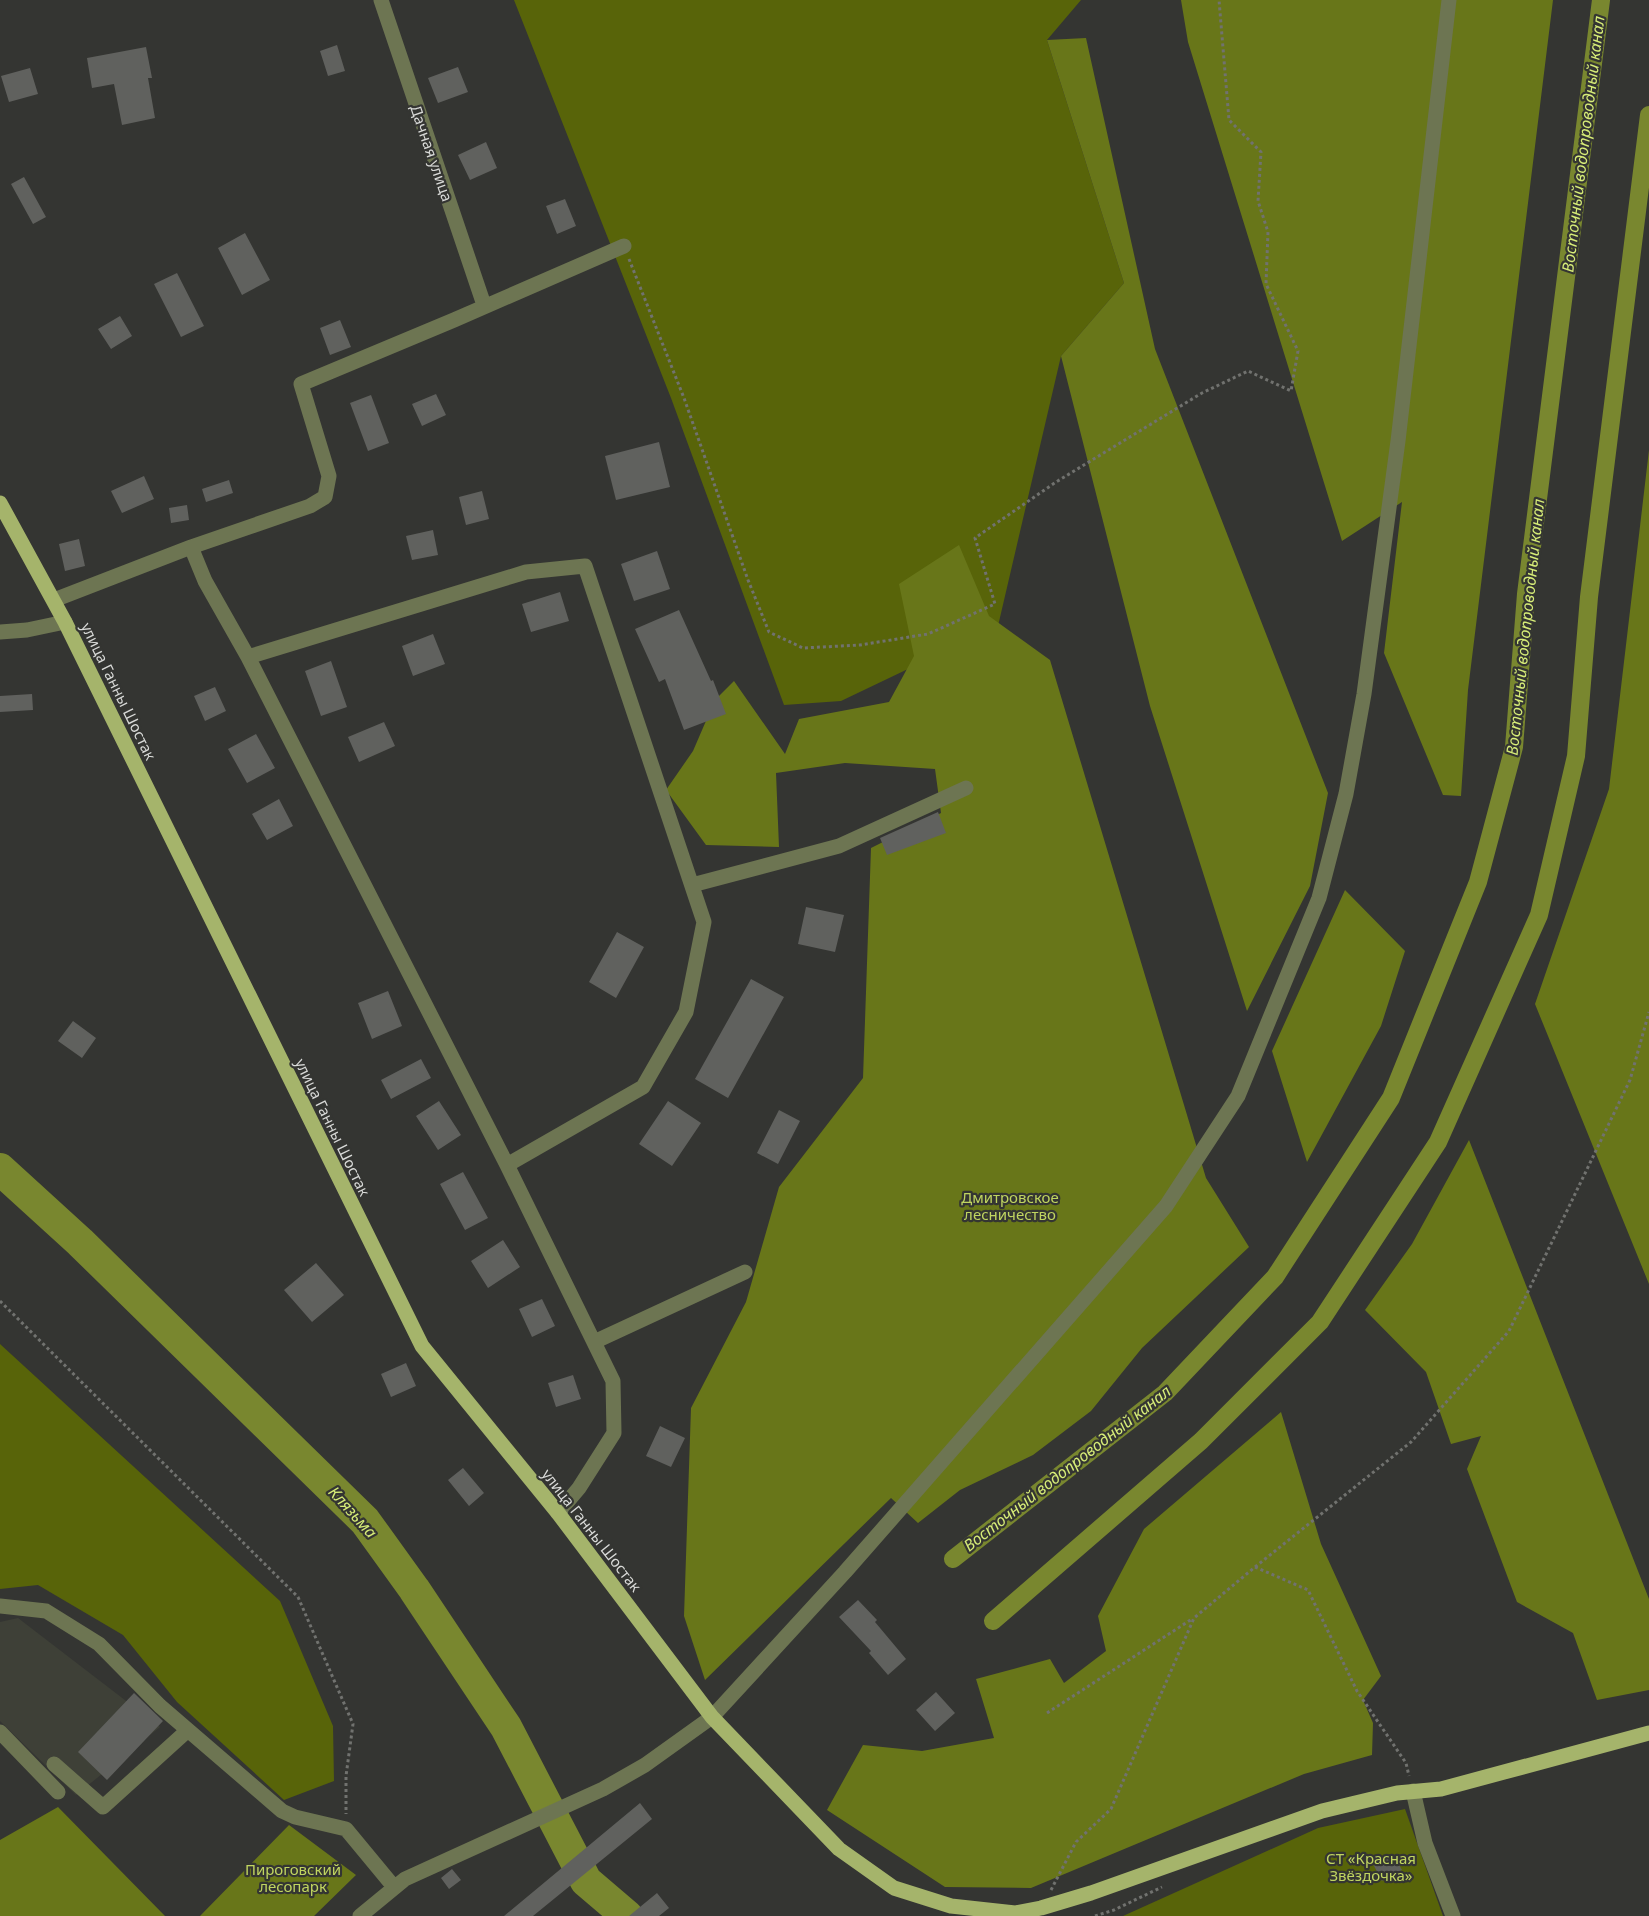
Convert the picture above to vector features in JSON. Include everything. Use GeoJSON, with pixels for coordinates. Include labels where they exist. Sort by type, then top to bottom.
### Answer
{"type":"FeatureCollection","features":[{"type":"Feature","properties":{"kind":"main road","name":"улица Ганны Шостак"},"geometry":{"type":"LineString","coordinates":[[0,503],[54,600],[422,1347],[558,1513],[712,1717],[838,1849],[894,1888],[951,1906],[1014,1914],[1041,1908],[1322,1811],[1397,1793],[1441,1789],[1649,1733]]}},
{"type":"Feature","properties":{"kind":"street","name":"Дачная улица"},"geometry":{"type":"LineString","coordinates":[[381,0],[484,305]]}},
{"type":"Feature","properties":{"kind":"street"},"geometry":{"type":"LineString","coordinates":[[360,1916],[405,1879],[603,1789],[645,1765],[712,1717],[845,1572],[1166,1206],[1238,1096],[1319,898],[1346,794],[1364,694],[1398,441],[1449,0]]}},
{"type":"Feature","properties":{"kind":"street"},"geometry":{"type":"LineString","coordinates":[[54,600],[191,547],[310,506],[325,497],[329,476],[301,384],[624,246]]}},
{"type":"Feature","properties":{"kind":"street"},"geometry":{"type":"LineString","coordinates":[[191,547],[205,581],[248,657],[507,1165],[613,1381],[614,1433],[579,1488],[558,1513]]}},
{"type":"Feature","properties":{"kind":"street"},"geometry":{"type":"LineString","coordinates":[[248,657],[526,572],[585,566],[704,922],[686,1012],[643,1087],[507,1165]]}},
{"type":"Feature","properties":{"kind":"street"},"geometry":{"type":"LineString","coordinates":[[0,632],[27,630],[65,622]]}},
{"type":"Feature","properties":{"kind":"street"},"geometry":{"type":"LineString","coordinates":[[692,885],[839,846],[966,788]]}},
{"type":"Feature","properties":{"kind":"street"},"geometry":{"type":"LineString","coordinates":[[594,1342],[745,1272]]}},
{"type":"Feature","properties":{"kind":"street"},"geometry":{"type":"LineString","coordinates":[[0,1606],[46,1611],[99,1644],[160,1706],[282,1811],[295,1817],[346,1829],[394,1887]]}},
{"type":"Feature","properties":{"kind":"street"},"geometry":{"type":"LineString","coordinates":[[54,1764],[103,1807],[188,1730]]}},
{"type":"Feature","properties":{"kind":"street"},"geometry":{"type":"LineString","coordinates":[[0,1732],[58,1792]]}},
{"type":"Feature","properties":{"kind":"street"},"geometry":{"type":"LineString","coordinates":[[1413,1791],[1425,1843],[1453,1916]]}},
{"type":"Feature","properties":{"kind":"path"},"geometry":{"type":"LineString","coordinates":[[624,246],[684,398],[748,580],[770,632],[803,648],[860,645],[928,634],[995,604],[975,538],[1056,482],[1202,393],[1248,371],[1291,391],[1298,351],[1266,284],[1268,232],[1258,201],[1261,152],[1229,120],[1219,0]]}},
{"type":"Feature","properties":{"kind":"path"},"geometry":{"type":"LineString","coordinates":[[1047,1713],[1194,1618],[1411,1442],[1509,1331],[1630,1080],[1649,1012]]}},
{"type":"Feature","properties":{"kind":"path"},"geometry":{"type":"LineString","coordinates":[[0,1301],[298,1597],[353,1724],[346,1776],[346,1829]]}},
{"type":"Feature","properties":{"kind":"path"},"geometry":{"type":"LineString","coordinates":[[1255,1567],[1308,1590],[1357,1691],[1406,1762],[1413,1791]]}},
{"type":"Feature","properties":{"kind":"path"},"geometry":{"type":"LineString","coordinates":[[1041,1908],[1076,1842],[1112,1809],[1194,1618]]}},
{"type":"Feature","properties":{"kind":"path"},"geometry":{"type":"LineString","coordinates":[[1095,1916],[1113,1910],[1167,1884]]}},
{"type":"Feature","properties":{"kind":"shaded area"},"geometry":{"type":"Polygon","coordinates":[[[18,1618],[160,1727],[76,1795],[0,1721],[0,1622],[18,1618]]]}},
{"type":"Feature","properties":{"kind":"green space"},"geometry":{"type":"Polygon","coordinates":[[[514,0],[1081,0],[1047,40],[1124,283],[1061,356],[998,626],[841,701],[784,705],[671,398],[514,0]]]}},
{"type":"Feature","properties":{"kind":"green space"},"geometry":{"type":"Polygon","coordinates":[[[1181,0],[1553,0],[1468,690],[1461,796],[1443,795],[1384,653],[1402,502],[1342,541],[1188,42],[1181,0]]]}},
{"type":"Feature","properties":{"kind":"green space"},"geometry":{"type":"Polygon","coordinates":[[[1086,38],[1155,349],[1328,793],[1310,886],[1247,1011],[1150,706],[1061,356],[1124,283],[1047,40],[1086,38]]]}},
{"type":"Feature","properties":{"kind":"green space"},"geometry":{"type":"Polygon","coordinates":[[[1649,450],[1649,1284],[1535,1004],[1609,789],[1649,450]]]}},
{"type":"Feature","properties":{"kind":"green space","name":"Дмитровское лесничество"},"geometry":{"type":"Polygon","coordinates":[[[959,545],[989,616],[1050,660],[1206,1178],[1249,1247],[1142,1348],[1091,1411],[1033,1455],[960,1490],[918,1523],[891,1498],[705,1680],[684,1616],[691,1408],[746,1302],[779,1187],[863,1078],[871,848],[941,813],[935,769],[845,763],[776,773],[779,847],[706,845],[666,790],[693,751],[715,700],[734,681],[785,754],[799,719],[889,702],[914,656],[899,584],[959,545]]]}},
{"type":"Feature","properties":{"kind":"green space"},"geometry":{"type":"Polygon","coordinates":[[[1345,890],[1405,951],[1381,1026],[1307,1162],[1272,1051],[1345,890]]]}},
{"type":"Feature","properties":{"kind":"green space"},"geometry":{"type":"Polygon","coordinates":[[[1469,1140],[1649,1599],[1649,1690],[1597,1700],[1573,1633],[1517,1602],[1467,1469],[1481,1436],[1451,1444],[1426,1372],[1365,1310],[1412,1244],[1469,1140]]]}},
{"type":"Feature","properties":{"kind":"green space"},"geometry":{"type":"Polygon","coordinates":[[[0,1344],[280,1601],[333,1726],[334,1781],[284,1800],[177,1702],[123,1635],[38,1585],[0,1589],[0,1344]]]}},
{"type":"Feature","properties":{"kind":"green space"},"geometry":{"type":"Polygon","coordinates":[[[1281,1412],[1321,1544],[1381,1676],[1363,1700],[1373,1723],[1372,1755],[1304,1774],[1031,1888],[945,1887],[827,1810],[863,1745],[922,1751],[994,1738],[976,1679],[1050,1659],[1064,1683],[1106,1651],[1098,1616],[1144,1529],[1281,1412]]]}},
{"type":"Feature","properties":{"kind":"green space"},"geometry":{"type":"Polygon","coordinates":[[[58,1807],[165,1916],[0,1916],[0,1840],[58,1807]]]}},
{"type":"Feature","properties":{"kind":"green space","name":"СТ «Красная Звёздочка»"},"geometry":{"type":"Polygon","coordinates":[[[1405,1809],[1443,1916],[1123,1916],[1318,1828],[1405,1809]]]}},
{"type":"Feature","properties":{"kind":"green space","name":"Пироговский лесопарк"},"geometry":{"type":"Polygon","coordinates":[[[289,1825],[356,1875],[314,1916],[200,1916],[289,1825]]]}},
{"type":"Feature","properties":{"kind":"building"},"geometry":{"type":"Polygon","coordinates":[[[337,45],[345,71],[328,76],[320,51],[337,45]]]}},
{"type":"Feature","properties":{"kind":"building"},"geometry":{"type":"Polygon","coordinates":[[[146,47],[152,78],[148,78],[155,118],[122,125],[114,84],[92,88],[87,58],[146,47]]]}},
{"type":"Feature","properties":{"kind":"building"},"geometry":{"type":"Polygon","coordinates":[[[458,67],[468,92],[438,103],[428,78],[458,67]]]}},
{"type":"Feature","properties":{"kind":"building"},"geometry":{"type":"Polygon","coordinates":[[[30,68],[38,94],[9,102],[1,76],[30,68]]]}},
{"type":"Feature","properties":{"kind":"building"},"geometry":{"type":"Polygon","coordinates":[[[486,142],[497,168],[470,180],[458,155],[486,142]]]}},
{"type":"Feature","properties":{"kind":"building"},"geometry":{"type":"Polygon","coordinates":[[[24,177],[46,217],[33,224],[11,184],[24,177]]]}},
{"type":"Feature","properties":{"kind":"building"},"geometry":{"type":"Polygon","coordinates":[[[565,199],[576,226],[557,234],[546,206],[565,199]]]}},
{"type":"Feature","properties":{"kind":"building"},"geometry":{"type":"Polygon","coordinates":[[[245,233],[270,280],[242,295],[218,248],[245,233]]]}},
{"type":"Feature","properties":{"kind":"building"},"geometry":{"type":"Polygon","coordinates":[[[177,273],[204,326],[181,337],[154,284],[177,273]]]}},
{"type":"Feature","properties":{"kind":"building"},"geometry":{"type":"Polygon","coordinates":[[[120,316],[132,336],[111,349],[98,329],[120,316]]]}},
{"type":"Feature","properties":{"kind":"building"},"geometry":{"type":"Polygon","coordinates":[[[340,320],[351,347],[330,355],[320,328],[340,320]]]}},
{"type":"Feature","properties":{"kind":"building"},"geometry":{"type":"Polygon","coordinates":[[[436,394],[446,415],[422,426],[412,404],[436,394]]]}},
{"type":"Feature","properties":{"kind":"building"},"geometry":{"type":"Polygon","coordinates":[[[371,395],[389,443],[368,451],[350,403],[371,395]]]}},
{"type":"Feature","properties":{"kind":"building"},"geometry":{"type":"Polygon","coordinates":[[[659,442],[670,487],[616,500],[605,456],[659,442]]]}},
{"type":"Feature","properties":{"kind":"building"},"geometry":{"type":"Polygon","coordinates":[[[144,476],[154,499],[122,513],[111,491],[144,476]]]}},
{"type":"Feature","properties":{"kind":"building"},"geometry":{"type":"Polygon","coordinates":[[[229,480],[233,493],[206,502],[202,489],[229,480]]]}},
{"type":"Feature","properties":{"kind":"building"},"geometry":{"type":"Polygon","coordinates":[[[482,491],[489,519],[466,525],[459,497],[482,491]]]}},
{"type":"Feature","properties":{"kind":"building"},"geometry":{"type":"Polygon","coordinates":[[[187,505],[189,520],[171,523],[169,508],[187,505]]]}},
{"type":"Feature","properties":{"kind":"building"},"geometry":{"type":"Polygon","coordinates":[[[433,530],[438,555],[412,560],[406,536],[433,530]]]}},
{"type":"Feature","properties":{"kind":"building"},"geometry":{"type":"Polygon","coordinates":[[[79,539],[85,566],[65,571],[59,544],[79,539]]]}},
{"type":"Feature","properties":{"kind":"building"},"geometry":{"type":"Polygon","coordinates":[[[657,551],[670,589],[634,601],[621,564],[657,551]]]}},
{"type":"Feature","properties":{"kind":"building"},"geometry":{"type":"Polygon","coordinates":[[[560,592],[569,621],[531,632],[522,604],[560,592]]]}},
{"type":"Feature","properties":{"kind":"building"},"geometry":{"type":"Polygon","coordinates":[[[679,610],[711,681],[713,680],[726,714],[684,730],[665,679],[659,682],[635,629],[679,610]]]}},
{"type":"Feature","properties":{"kind":"building"},"geometry":{"type":"Polygon","coordinates":[[[433,634],[445,664],[413,676],[402,646],[433,634]]]}},
{"type":"Feature","properties":{"kind":"building"},"geometry":{"type":"Polygon","coordinates":[[[331,661],[347,707],[321,716],[305,671],[331,661]]]}},
{"type":"Feature","properties":{"kind":"building"},"geometry":{"type":"Polygon","coordinates":[[[215,687],[226,711],[205,721],[194,696],[215,687]]]}},
{"type":"Feature","properties":{"kind":"building"},"geometry":{"type":"Polygon","coordinates":[[[32,694],[33,710],[0,712],[0,696],[32,694]]]}},
{"type":"Feature","properties":{"kind":"building"},"geometry":{"type":"Polygon","coordinates":[[[384,722],[395,746],[359,762],[348,737],[384,722]]]}},
{"type":"Feature","properties":{"kind":"building"},"geometry":{"type":"Polygon","coordinates":[[[256,734],[275,768],[247,783],[228,749],[256,734]]]}},
{"type":"Feature","properties":{"kind":"building"},"geometry":{"type":"Polygon","coordinates":[[[279,799],[293,826],[267,840],[252,814],[279,799]]]}},
{"type":"Feature","properties":{"kind":"building"},"geometry":{"type":"Polygon","coordinates":[[[938,812],[946,833],[887,855],[880,838],[938,812]]]}},
{"type":"Feature","properties":{"kind":"building"},"geometry":{"type":"Polygon","coordinates":[[[806,907],[844,915],[835,952],[798,944],[806,907]]]}},
{"type":"Feature","properties":{"kind":"building"},"geometry":{"type":"Polygon","coordinates":[[[617,932],[644,947],[616,998],[589,982],[617,932]]]}},
{"type":"Feature","properties":{"kind":"building"},"geometry":{"type":"Polygon","coordinates":[[[751,979],[784,997],[728,1098],[695,1079],[751,979]]]}},
{"type":"Feature","properties":{"kind":"building"},"geometry":{"type":"Polygon","coordinates":[[[388,991],[402,1026],[372,1039],[358,1003],[388,991]]]}},
{"type":"Feature","properties":{"kind":"building"},"geometry":{"type":"Polygon","coordinates":[[[73,1021],[96,1038],[82,1058],[58,1041],[73,1021]]]}},
{"type":"Feature","properties":{"kind":"building"},"geometry":{"type":"Polygon","coordinates":[[[421,1059],[431,1078],[391,1099],[381,1080],[421,1059]]]}},
{"type":"Feature","properties":{"kind":"building"},"geometry":{"type":"Polygon","coordinates":[[[439,1101],[461,1135],[438,1150],[416,1116],[439,1101]]]}},
{"type":"Feature","properties":{"kind":"building"},"geometry":{"type":"Polygon","coordinates":[[[668,1101],[701,1123],[672,1166],[639,1144],[668,1101]]]}},
{"type":"Feature","properties":{"kind":"building"},"geometry":{"type":"Polygon","coordinates":[[[779,1110],[800,1121],[778,1164],[757,1153],[779,1110]]]}},
{"type":"Feature","properties":{"kind":"building"},"geometry":{"type":"Polygon","coordinates":[[[463,1172],[488,1218],[465,1230],[440,1184],[463,1172]]]}},
{"type":"Feature","properties":{"kind":"building"},"geometry":{"type":"Polygon","coordinates":[[[503,1240],[520,1267],[488,1288],[471,1261],[503,1240]]]}},
{"type":"Feature","properties":{"kind":"building"},"geometry":{"type":"Polygon","coordinates":[[[316,1263],[344,1295],[312,1322],[284,1290],[316,1263]]]}},
{"type":"Feature","properties":{"kind":"building"},"geometry":{"type":"Polygon","coordinates":[[[542,1299],[555,1326],[532,1337],[519,1309],[542,1299]]]}},
{"type":"Feature","properties":{"kind":"building"},"geometry":{"type":"Polygon","coordinates":[[[406,1363],[416,1386],[391,1397],[381,1374],[406,1363]]]}},
{"type":"Feature","properties":{"kind":"building"},"geometry":{"type":"Polygon","coordinates":[[[573,1375],[581,1399],[556,1407],[548,1383],[573,1375]]]}},
{"type":"Feature","properties":{"kind":"building"},"geometry":{"type":"Polygon","coordinates":[[[660,1426],[685,1438],[671,1467],[646,1456],[660,1426]]]}},
{"type":"Feature","properties":{"kind":"building"},"geometry":{"type":"Polygon","coordinates":[[[463,1468],[484,1493],[469,1506],[448,1480],[463,1468]]]}},
{"type":"Feature","properties":{"kind":"building"},"geometry":{"type":"Polygon","coordinates":[[[858,1600],[877,1620],[875,1622],[906,1659],[888,1675],[869,1653],[871,1651],[839,1617],[858,1600]]]}},
{"type":"Feature","properties":{"kind":"building"},"geometry":{"type":"Polygon","coordinates":[[[936,1692],[955,1713],[935,1731],[916,1710],[936,1692]]]}},
{"type":"Feature","properties":{"kind":"building"},"geometry":{"type":"Polygon","coordinates":[[[134,1693],[163,1721],[107,1780],[78,1752],[134,1693]]]}},
{"type":"Feature","properties":{"kind":"building"},"geometry":{"type":"Polygon","coordinates":[[[640,1803],[652,1819],[533,1916],[504,1916],[640,1803]]]}},
{"type":"Feature","properties":{"kind":"building"},"geometry":{"type":"Polygon","coordinates":[[[1393,1854],[1402,1870],[1382,1881],[1373,1864],[1393,1854]]]}},
{"type":"Feature","properties":{"kind":"building"},"geometry":{"type":"Polygon","coordinates":[[[452,1869],[461,1880],[449,1889],[441,1878],[452,1869]]]}},
{"type":"Feature","properties":{"kind":"building"},"geometry":{"type":"Polygon","coordinates":[[[657,1893],[669,1908],[659,1916],[629,1916],[657,1893]]]}},
{"type":"Feature","properties":{"kind":"waterway","name":"Восточный водопроводный канал"},"geometry":{"type":"LineString","coordinates":[[953,1559],[1165,1393],[1275,1277],[1391,1098],[1478,882],[1514,747],[1526,594],[1601,0]]}},
{"type":"Feature","properties":{"kind":"waterway","name":"Восточный водопроводный канал"},"geometry":{"type":"LineString","coordinates":[[993,1621],[1201,1441],[1320,1322],[1438,1142],[1539,915],[1576,756],[1589,597],[1649,115]]}},
{"type":"Feature","properties":{"kind":"waterway","name":"Клязьма"},"geometry":{"type":"LineString","coordinates":[[0,1169],[80,1242],[365,1521],[414,1589],[506,1727],[586,1881],[627,1916]]}}]}
